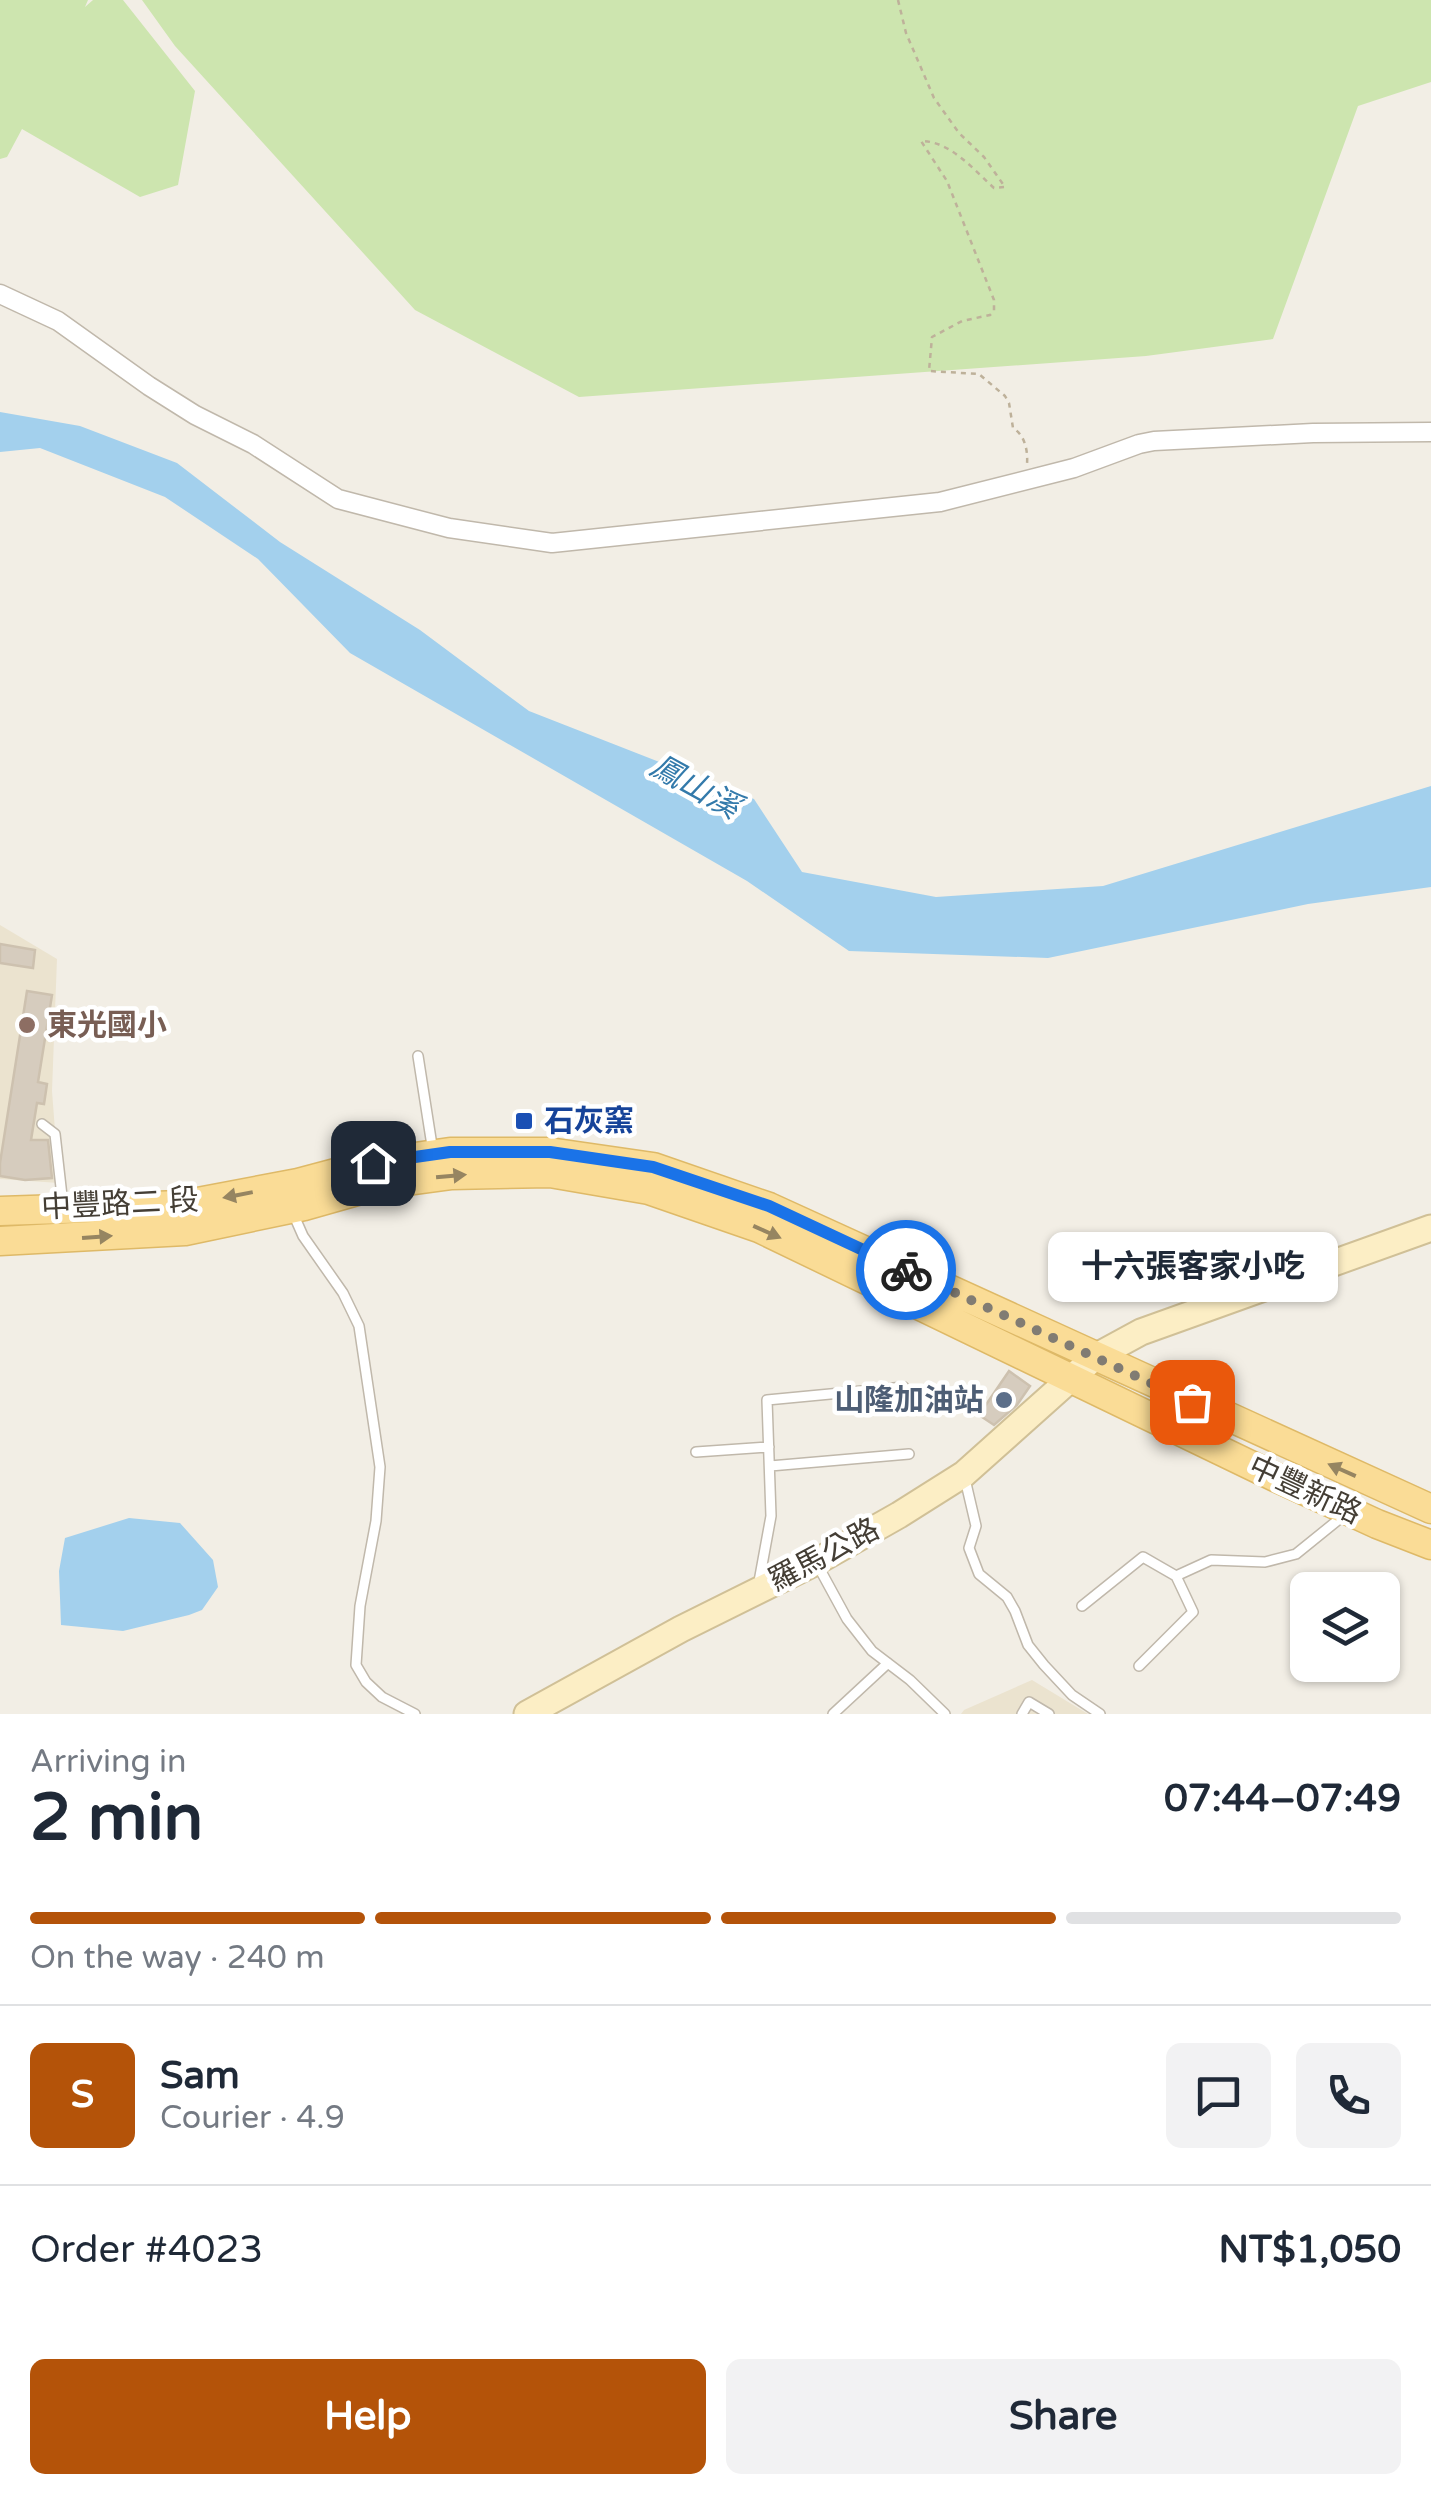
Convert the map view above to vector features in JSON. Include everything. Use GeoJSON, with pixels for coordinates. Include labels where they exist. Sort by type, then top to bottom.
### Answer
{"type":"FeatureCollection","features":[{"type":"Feature","properties":{"kind":"main road","name":"中豐路二 段"},"geometry":{"type":"LineString","coordinates":[[0,1211],[284,1202],[373,1163],[450,1152],[529,1162],[550,1172],[649,1190],[759,1228],[1072,1380]]}},
{"type":"Feature","properties":{"kind":"main road","name":"中豐路二 段"},"geometry":{"type":"LineString","coordinates":[[0,1241],[184,1231],[284,1202],[529,1162],[550,1152],[653,1167],[769,1206],[1095,1357]]}},
{"type":"Feature","properties":{"kind":"main road","name":"羅馬公路"},"geometry":{"type":"LineString","coordinates":[[527,1714],[899,1515],[964,1474],[1095,1357],[1140,1332],[1431,1228]]}},
{"type":"Feature","properties":{"kind":"main road","name":"中豐新路"},"geometry":{"type":"LineString","coordinates":[[1095,1357],[1431,1509]]}},
{"type":"Feature","properties":{"kind":"main road","name":"中豐新路"},"geometry":{"type":"LineString","coordinates":[[1072,1380],[1348,1511],[1431,1545]]}},
{"type":"Feature","properties":{"kind":"street"},"geometry":{"type":"LineString","coordinates":[[0,294],[58,321],[195,416],[253,444],[338,499],[449,528],[552,543],[940,502],[1074,468],[1154,441],[1431,432]]}},
{"type":"Feature","properties":{"kind":"lane"},"geometry":{"type":"LineString","coordinates":[[418,1056],[434,1154]]}},
{"type":"Feature","properties":{"kind":"lane"},"geometry":{"type":"LineString","coordinates":[[42,1124],[56,1134],[64,1208]]}},
{"type":"Feature","properties":{"kind":"lane"},"geometry":{"type":"LineString","coordinates":[[284,1202],[360,1326],[380,1466],[376,1521],[360,1606],[356,1665],[382,1697],[414,1714]]}},
{"type":"Feature","properties":{"kind":"lane"},"geometry":{"type":"LineString","coordinates":[[758,1590],[772,1516],[768,1400],[904,1386]]}},
{"type":"Feature","properties":{"kind":"lane"},"geometry":{"type":"LineString","coordinates":[[696,1452],[769,1447]]}},
{"type":"Feature","properties":{"kind":"lane"},"geometry":{"type":"LineString","coordinates":[[770,1466],[909,1454]]}},
{"type":"Feature","properties":{"kind":"lane"},"geometry":{"type":"LineString","coordinates":[[964,1474],[976,1526],[970,1548],[979,1574],[1007,1598],[1028,1645],[1044,1665],[1072,1695],[1100,1714]]}},
{"type":"Feature","properties":{"kind":"lane"},"geometry":{"type":"LineString","coordinates":[[1176,1576],[1211,1560],[1266,1562],[1296,1554],[1348,1511]]}},
{"type":"Feature","properties":{"kind":"lane"},"geometry":{"type":"LineString","coordinates":[[1082,1606],[1143,1557],[1176,1576],[1193,1612],[1139,1666]]}},
{"type":"Feature","properties":{"kind":"lane"},"geometry":{"type":"LineString","coordinates":[[816,1562],[847,1619],[872,1651],[945,1714]]}},
{"type":"Feature","properties":{"kind":"lane"},"geometry":{"type":"LineString","coordinates":[[833,1714],[888,1663]]}},
{"type":"Feature","properties":{"kind":"lane"},"geometry":{"type":"LineString","coordinates":[[1022,1714],[1030,1702],[1049,1714]]}},
{"type":"Feature","properties":{"kind":"path"},"geometry":{"type":"LineString","coordinates":[[898,0],[906,33],[934,98],[1005,188],[994,188],[936,141],[921,141],[947,182],[994,300],[990,316],[962,321],[932,337],[929,370],[979,374],[1005,396],[1014,428],[1027,447],[1027,481]]}},
{"type":"Feature","properties":{"kind":"shaded area","name":"東光國小"},"geometry":{"type":"Polygon","coordinates":[[[0,925],[57,959],[52,1091],[59,1183],[0,1179],[0,925]]]}},
{"type":"Feature","properties":{"kind":"shaded area"},"geometry":{"type":"Polygon","coordinates":[[[1032,1680],[1088,1714],[961,1714],[964,1710],[1032,1680]]]}},
{"type":"Feature","properties":{"kind":"green space"},"geometry":{"type":"Polygon","coordinates":[[[0,0],[88,0],[85,7],[93,0],[123,0],[195,91],[178,185],[140,197],[22,129],[7,157],[0,159],[0,0]]]}},
{"type":"Feature","properties":{"kind":"green space"},"geometry":{"type":"Polygon","coordinates":[[[142,0],[1431,0],[1431,82],[1358,106],[1273,339],[1146,356],[579,397],[415,310],[175,46],[142,0]]]}},
{"type":"Feature","properties":{"kind":"water","name":"鳳山溪"},"geometry":{"type":"Polygon","coordinates":[[[0,412],[80,426],[177,463],[280,542],[420,630],[529,711],[754,799],[802,872],[936,897],[1103,886],[1431,786],[1431,887],[1308,904],[1048,958],[849,951],[747,881],[350,653],[258,559],[165,497],[40,448],[0,452],[0,412]]]}},
{"type":"Feature","properties":{"kind":"water"},"geometry":{"type":"Polygon","coordinates":[[[129,1518],[180,1523],[213,1560],[218,1587],[202,1610],[123,1631],[61,1625],[59,1571],[65,1538],[129,1518]]]}},
{"type":"Feature","properties":{"kind":"building"},"geometry":{"type":"Polygon","coordinates":[[[0,944],[35,950],[33,968],[0,963],[0,944]]]}},
{"type":"Feature","properties":{"kind":"building"},"geometry":{"type":"Polygon","coordinates":[[[27,991],[52,995],[38,1082],[47,1084],[44,1104],[37,1103],[31,1140],[48,1140],[52,1178],[25,1180],[0,1176],[0,1163],[27,991]]]}},
{"type":"Feature","properties":{"kind":"building","name":"山隆加油站"},"geometry":{"type":"Polygon","coordinates":[[[1009,1371],[1030,1386],[1017,1405],[994,1425],[979,1415],[1009,1371]]]}},
{"type":"Feature","properties":{"kind":"way so far"},"geometry":{"type":"LineString","coordinates":[[906,1270],[1192,1402]]}},
{"type":"Feature","properties":{"kind":"place","name":"東光國小"},"geometry":{"type":"Point","coordinates":[27,1025]}},
{"type":"Feature","properties":{"kind":"place","name":"石灰窯"},"geometry":{"type":"Point","coordinates":[524,1121]}},
{"type":"Feature","properties":{"kind":"place","name":"山隆加油站"},"geometry":{"type":"Point","coordinates":[1004,1400]}},
{"type":"Feature","properties":{"kind":"place","name":"十六張客家小吃"},"geometry":{"type":"Point","coordinates":[1192,1402]}},
{"type":"Feature","properties":{"kind":"route"},"geometry":{"type":"LineString","coordinates":[[373,1163],[450,1152],[550,1152],[653,1167],[769,1206],[906,1270]]}}]}
